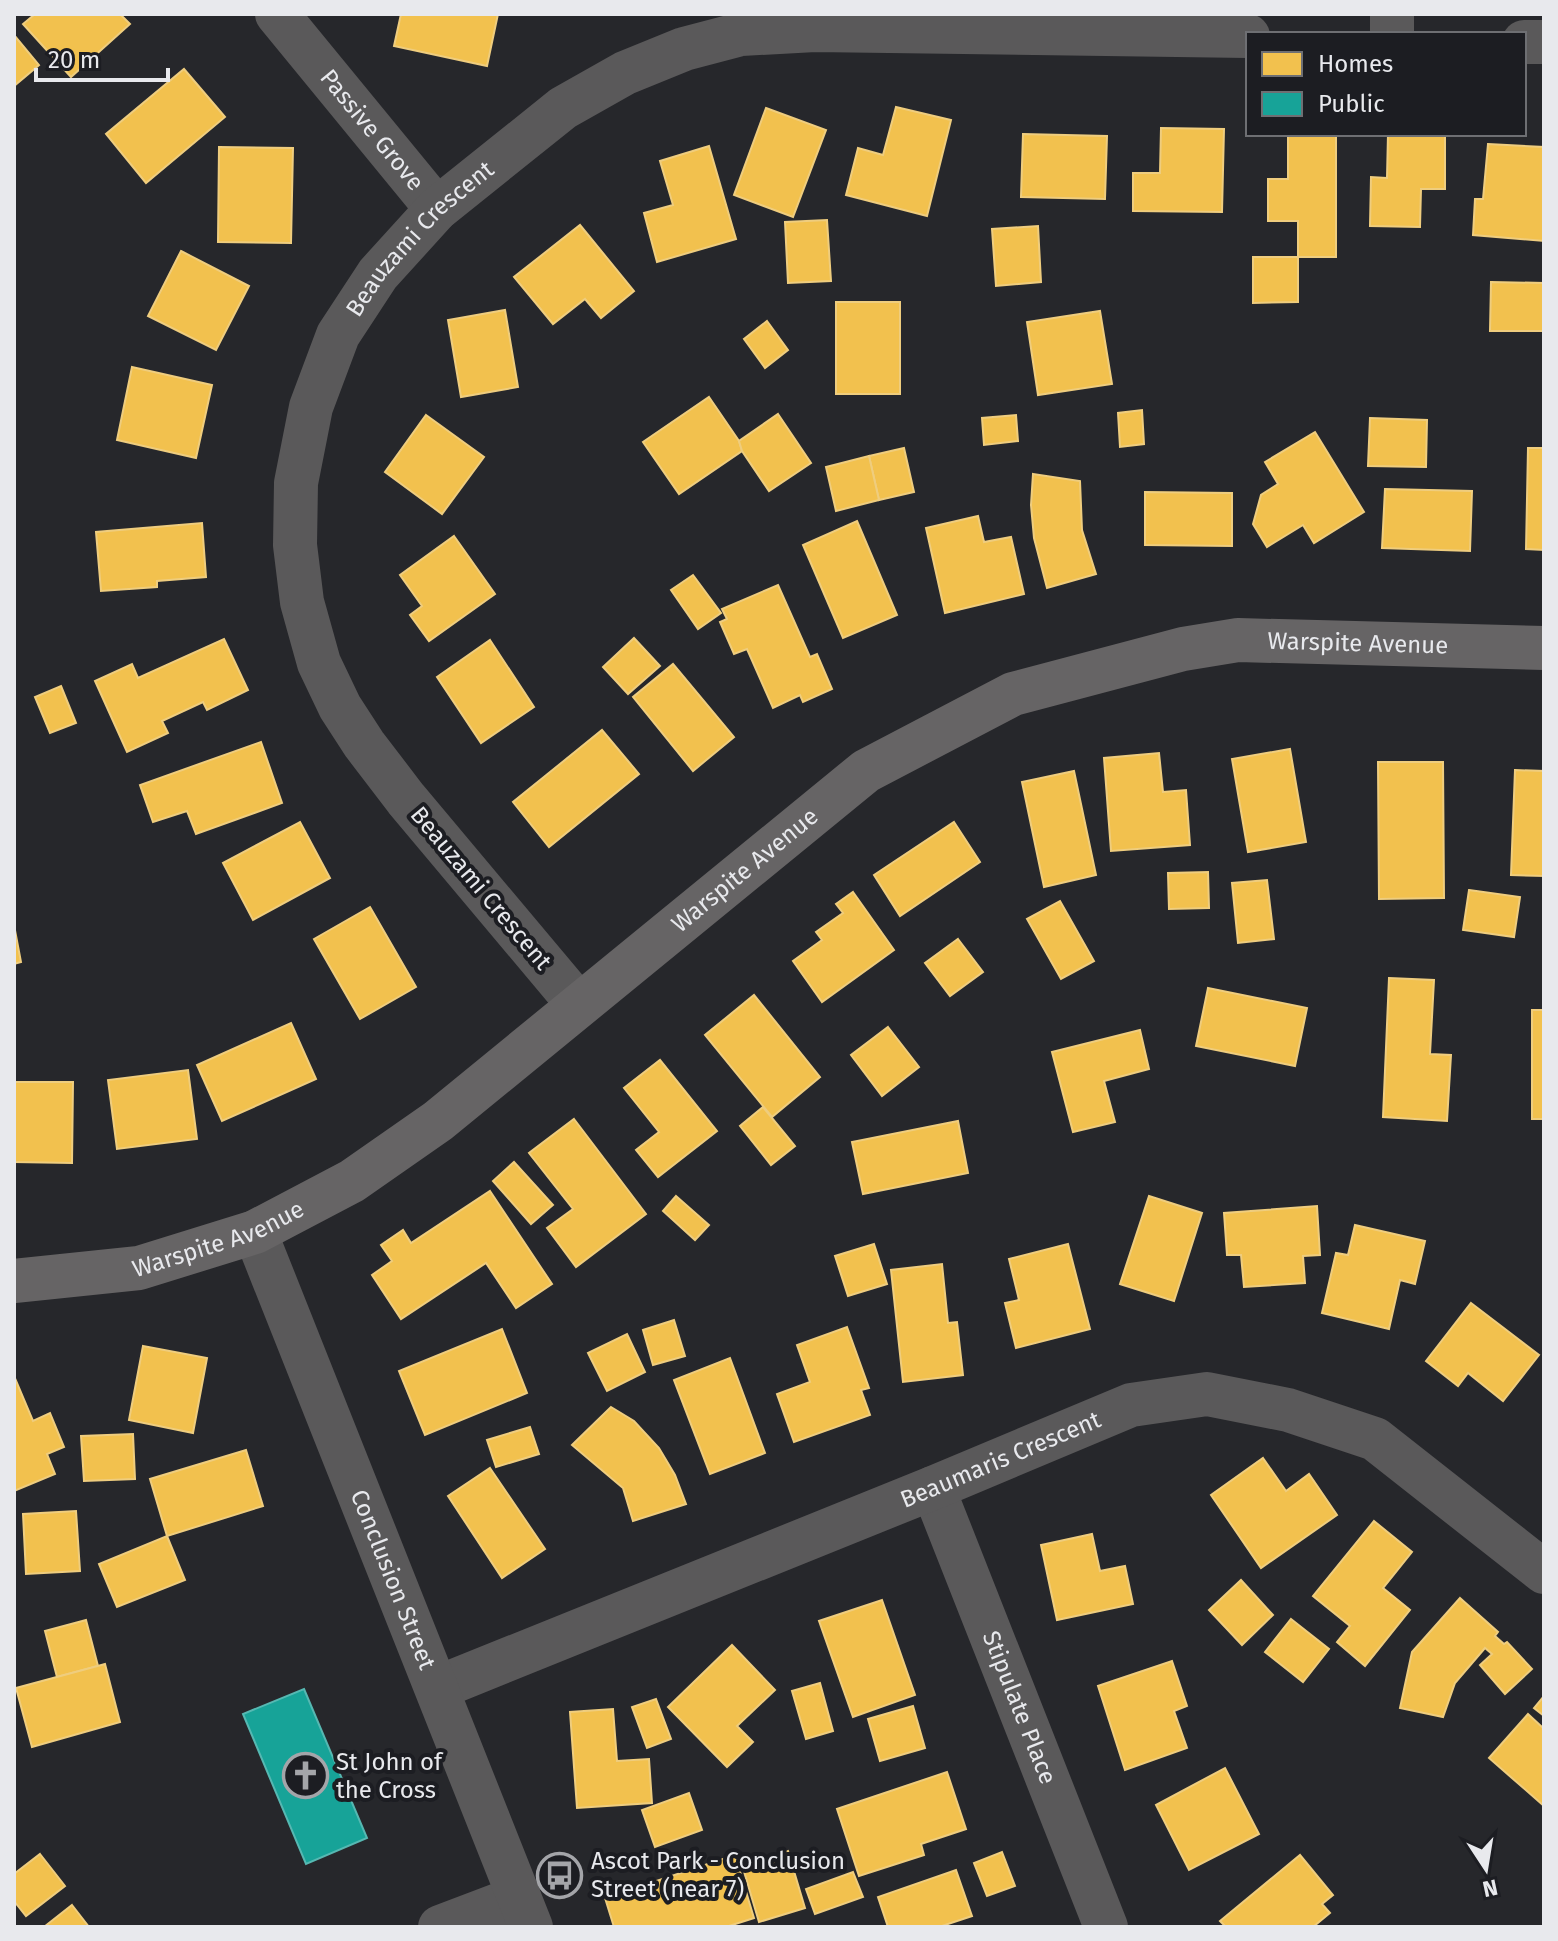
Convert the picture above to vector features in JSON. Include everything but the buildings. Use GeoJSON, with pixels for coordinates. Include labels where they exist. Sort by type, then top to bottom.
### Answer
{"type":"FeatureCollection","features":[{"type":"Feature","properties":{"kind":"main road","name":"Warspite Avenue"},"geometry":{"type":"LineString","coordinates":[[14,1281],[139,1268],[255,1232],[352,1181],[425,1130],[866,771],[1013,694],[1183,649],[1238,640],[1544,648]]}},
{"type":"Feature","properties":{"kind":"street","name":"Passive Grove"},"geometry":{"type":"LineString","coordinates":[[277,14],[437,209]]}},
{"type":"Feature","properties":{"kind":"street","name":"Beauzami Crescent"},"geometry":{"type":"LineString","coordinates":[[578,1004],[406,799],[364,744],[340,707],[319,663],[302,602],[295,545],[296,483],[311,407],[338,335],[378,274],[437,209],[563,108],[625,73],[684,49],[741,34],[815,30],[1246,36]]}},
{"type":"Feature","properties":{"kind":"street","name":"Conclusion Street"},"geometry":{"type":"LineString","coordinates":[[255,1232],[525,1912]]}},
{"type":"Feature","properties":{"kind":"street","name":"Beaumaris Crescent"},"geometry":{"type":"LineString","coordinates":[[437,1688],[1131,1405],[1207,1394],[1288,1410],[1375,1439],[1544,1572]]}},
{"type":"Feature","properties":{"kind":"street","name":"Stipulate Place"},"geometry":{"type":"LineString","coordinates":[[933,1488],[1106,1927]]}},
{"type":"Feature","properties":{"kind":"street"},"geometry":{"type":"LineString","coordinates":[[440,1927],[525,1912]]}},
{"type":"Feature","properties":{"kind":"place","name":"St John of the Cross"},"geometry":{"type":"Point","coordinates":[305,1776]}},
{"type":"Feature","properties":{"kind":"place","name":"Ascot Park - Conclusion Street (near 7)"},"geometry":{"type":"Point","coordinates":[560,1875]}}]}
